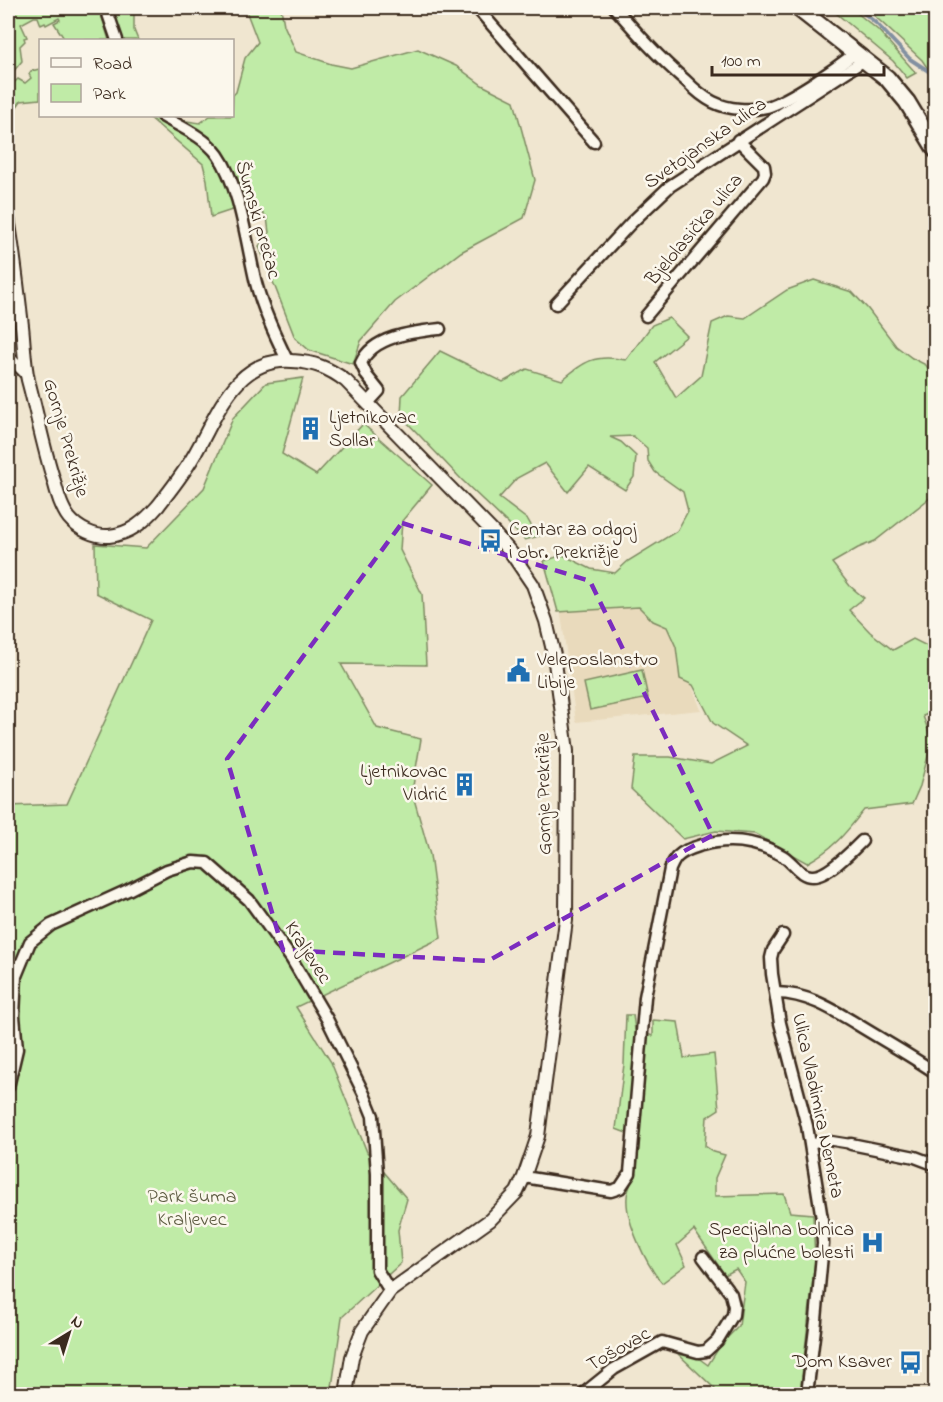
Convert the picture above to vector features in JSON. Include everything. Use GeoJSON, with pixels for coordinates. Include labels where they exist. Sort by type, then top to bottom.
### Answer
{"type":"FeatureCollection","features":[{"type":"Feature","properties":{"kind":"main road"},"geometry":{"type":"LineString","coordinates":[[798,8],[887,78],[907,102],[936,150]]}},
{"type":"Feature","properties":{"kind":"street"},"geometry":{"type":"LineString","coordinates":[[106,8],[117,39]]}},
{"type":"Feature","properties":{"kind":"street"},"geometry":{"type":"LineString","coordinates":[[477,8],[594,142]]}},
{"type":"Feature","properties":{"kind":"street"},"geometry":{"type":"LineString","coordinates":[[615,8],[656,53],[695,90],[711,102],[737,109],[758,109],[774,105],[840,64],[861,56]]}},
{"type":"Feature","properties":{"kind":"street","name":"Svetojanska ulica"},"geometry":{"type":"LineString","coordinates":[[556,303],[661,194],[738,140],[837,80],[861,56]]}},
{"type":"Feature","properties":{"kind":"street","name":"Šumski prečac"},"geometry":{"type":"LineString","coordinates":[[164,117],[211,147],[225,167],[243,225],[257,286],[270,325],[287,360]]}},
{"type":"Feature","properties":{"kind":"street","name":"Bjelolasička ulica"},"geometry":{"type":"LineString","coordinates":[[646,316],[763,178],[764,166],[738,140]]}},
{"type":"Feature","properties":{"kind":"street","name":"Gornje Prekrižje"},"geometry":{"type":"LineString","coordinates":[[8,218],[27,375],[44,452],[60,501],[69,518],[83,530],[107,536],[121,534],[136,527],[153,512],[177,483],[227,393],[242,378],[275,361],[287,360],[318,364],[334,372],[368,403],[512,554],[532,585],[546,621],[554,656],[567,751],[566,920],[538,1136],[525,1177],[517,1192],[493,1217],[390,1291],[362,1330],[352,1357],[346,1395]]}},
{"type":"Feature","properties":{"kind":"street"},"geometry":{"type":"LineString","coordinates":[[368,403],[379,391],[367,376],[362,363],[366,353],[377,344],[440,329]]}},
{"type":"Feature","properties":{"kind":"street"},"geometry":{"type":"LineString","coordinates":[[8,356],[27,375]]}},
{"type":"Feature","properties":{"kind":"street"},"geometry":{"type":"LineString","coordinates":[[525,1177],[611,1191],[621,1188],[630,1173],[645,997],[670,869],[677,857],[688,849],[720,840],[749,843],[766,848],[785,858],[802,873],[813,876],[827,871],[862,841]]}},
{"type":"Feature","properties":{"kind":"street","name":"Kraljevec"},"geometry":{"type":"LineString","coordinates":[[8,1087],[17,1049],[14,1016],[16,976],[30,942],[51,924],[167,870],[193,862],[207,863],[249,900],[291,958],[327,1018],[373,1116],[377,1174],[377,1270],[390,1291]]}},
{"type":"Feature","properties":{"kind":"street","name":"Ulica Vladimira Nemeta"},"geometry":{"type":"LineString","coordinates":[[783,935],[773,950],[771,958],[782,1032],[810,1144],[822,1219],[816,1320],[807,1395]]}},
{"type":"Feature","properties":{"kind":"street"},"geometry":{"type":"LineString","coordinates":[[8,968],[20,964]]}},
{"type":"Feature","properties":{"kind":"street"},"geometry":{"type":"LineString","coordinates":[[776,993],[810,999],[829,1008],[936,1073]]}},
{"type":"Feature","properties":{"kind":"street"},"geometry":{"type":"LineString","coordinates":[[810,1144],[826,1140],[851,1144],[915,1157],[936,1165]]}},
{"type":"Feature","properties":{"kind":"street","name":"Tošovac"},"geometry":{"type":"LineString","coordinates":[[583,1395],[614,1369],[662,1342],[698,1352],[706,1351],[717,1341],[733,1314],[734,1306],[731,1294],[703,1257]]}},
{"type":"Feature","properties":{"kind":"highlighted area"},"geometry":{"type":"Polygon","coordinates":[[[402,523],[590,581],[713,835],[488,961],[283,950],[227,759],[402,523]]]}},
{"type":"Feature","properties":{"kind":"shaded area"},"geometry":{"type":"Polygon","coordinates":[[[657,591],[701,710],[576,722],[560,607],[657,591]]]}},
{"type":"Feature","properties":{"kind":"green space"},"geometry":{"type":"Polygon","coordinates":[[[8,8],[99,8],[109,39],[64,39],[54,23],[60,20],[59,18],[46,25],[45,23],[41,25],[38,17],[34,17],[21,24],[27,37],[20,46],[22,61],[8,78],[8,8]]]}},
{"type":"Feature","properties":{"kind":"green space"},"geometry":{"type":"Polygon","coordinates":[[[109,8],[134,8],[134,30],[138,39],[121,39],[109,8]]]}},
{"type":"Feature","properties":{"kind":"green space"},"geometry":{"type":"Polygon","coordinates":[[[245,8],[281,8],[284,25],[296,52],[351,68],[418,49],[456,66],[482,85],[514,101],[535,180],[524,218],[461,252],[395,302],[361,341],[353,364],[309,350],[295,338],[259,246],[269,233],[267,217],[255,208],[245,213],[232,210],[211,217],[203,164],[149,117],[177,117],[180,120],[200,123],[209,117],[234,117],[234,94],[245,58],[258,42],[245,8]]]}},
{"type":"Feature","properties":{"kind":"green space"},"geometry":{"type":"Polygon","coordinates":[[[830,8],[851,8],[878,30],[916,73],[907,78],[893,61],[830,8]]]}},
{"type":"Feature","properties":{"kind":"green space"},"geometry":{"type":"Polygon","coordinates":[[[866,8],[935,8],[935,79],[922,60],[866,8]]]}},
{"type":"Feature","properties":{"kind":"green space"},"geometry":{"type":"Polygon","coordinates":[[[39,69],[39,99],[21,101],[8,119],[8,88],[18,79],[25,83],[31,78],[29,74],[31,71],[39,69]]]}},
{"type":"Feature","properties":{"kind":"green space"},"geometry":{"type":"Polygon","coordinates":[[[814,280],[852,292],[896,346],[926,365],[935,381],[935,494],[875,541],[832,563],[850,586],[864,598],[849,610],[870,632],[893,650],[913,639],[935,650],[935,711],[923,716],[932,741],[920,786],[912,804],[864,810],[838,840],[825,852],[807,863],[755,834],[716,831],[683,839],[631,789],[635,757],[670,757],[711,764],[747,746],[713,723],[693,685],[680,679],[676,647],[667,627],[653,621],[639,607],[558,612],[544,561],[563,555],[591,569],[615,573],[628,561],[677,531],[688,511],[683,492],[655,472],[648,461],[647,448],[633,436],[610,437],[621,442],[636,456],[634,477],[625,490],[589,467],[568,492],[545,463],[517,478],[499,498],[528,520],[532,527],[543,535],[525,540],[462,480],[401,416],[402,396],[440,351],[503,382],[527,369],[562,380],[577,368],[591,361],[606,358],[626,360],[652,325],[669,318],[687,336],[655,362],[676,398],[701,376],[712,323],[728,316],[745,318],[787,290],[814,280]]]}},
{"type":"Feature","properties":{"kind":"green space","name":"Park šuma Kraljevec"},"geometry":{"type":"Polygon","coordinates":[[[303,378],[282,454],[316,475],[363,424],[432,485],[402,521],[400,550],[422,594],[426,665],[341,664],[377,728],[421,739],[412,792],[430,855],[441,938],[296,1007],[331,1062],[367,1152],[407,1199],[398,1230],[401,1263],[342,1317],[331,1394],[8,1394],[8,1103],[20,1060],[8,1050],[8,806],[67,804],[151,620],[96,593],[95,544],[146,548],[204,488],[233,418],[266,383],[303,378]]]}},
{"type":"Feature","properties":{"kind":"green space"},"geometry":{"type":"Polygon","coordinates":[[[642,670],[648,698],[590,710],[584,683],[642,670]]]}},
{"type":"Feature","properties":{"kind":"green space"},"geometry":{"type":"Polygon","coordinates":[[[626,1015],[633,1015],[635,1030],[653,1036],[653,1020],[678,1022],[684,1058],[714,1054],[719,1109],[707,1117],[705,1146],[725,1155],[715,1178],[715,1196],[784,1194],[790,1212],[813,1214],[815,1261],[800,1394],[707,1394],[715,1389],[675,1351],[679,1348],[686,1349],[708,1365],[722,1343],[739,1326],[745,1282],[736,1269],[725,1275],[694,1230],[677,1245],[686,1265],[662,1283],[638,1243],[627,1207],[637,1137],[616,1129],[624,1064],[626,1015]]]}},
{"type":"Feature","properties":{"kind":"waterway","name":"Kraljevec"},"geometry":{"type":"LineString","coordinates":[[858,8],[877,24],[910,59],[936,76]]}},
{"type":"Feature","properties":{"kind":"place","name":"Ljetnikovac Sollar"},"geometry":{"type":"Point","coordinates":[311,429]}},
{"type":"Feature","properties":{"kind":"place","name":"Centar za odgoj i obr. Prekrižje"},"geometry":{"type":"Point","coordinates":[491,541]}},
{"type":"Feature","properties":{"kind":"place","name":"Veleposlanstvo Libije"},"geometry":{"type":"Point","coordinates":[519,671]}},
{"type":"Feature","properties":{"kind":"place","name":"Ljetnikovac Vidrić"},"geometry":{"type":"Point","coordinates":[465,784]}},
{"type":"Feature","properties":{"kind":"place","name":"Specijalna bolnica za plućne bolesti"},"geometry":{"type":"Point","coordinates":[872,1242]}},
{"type":"Feature","properties":{"kind":"place","name":"Dom Ksaver"},"geometry":{"type":"Point","coordinates":[910,1362]}}]}
